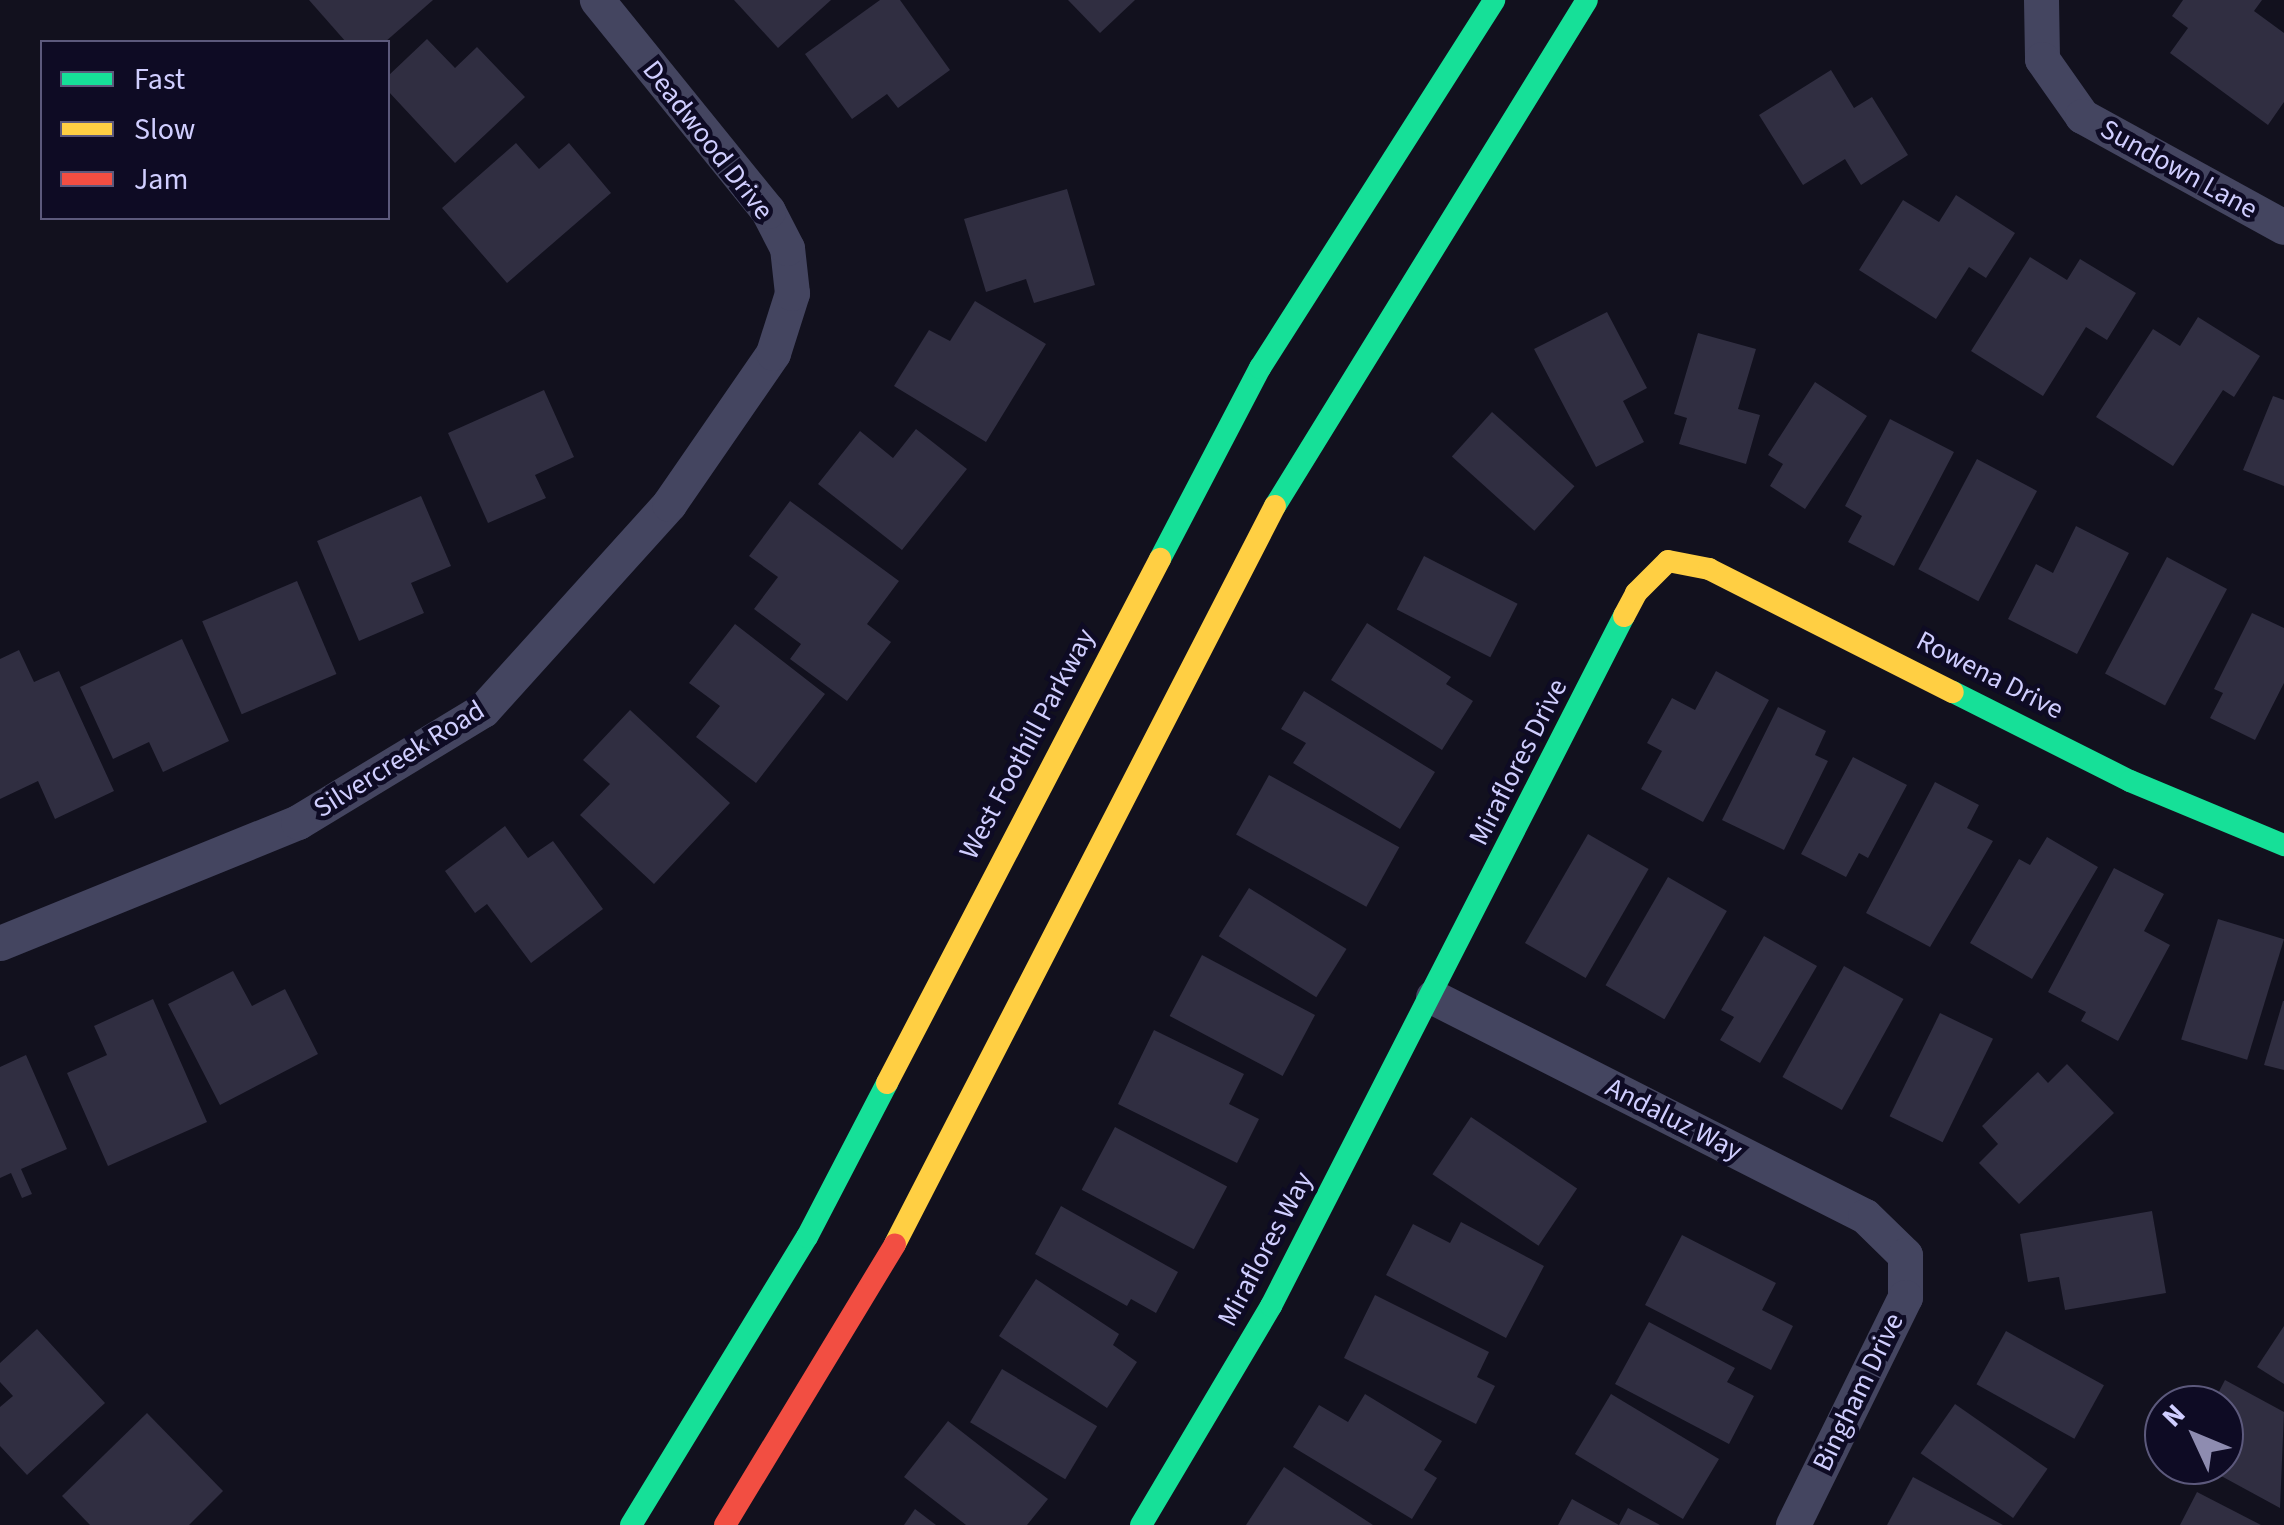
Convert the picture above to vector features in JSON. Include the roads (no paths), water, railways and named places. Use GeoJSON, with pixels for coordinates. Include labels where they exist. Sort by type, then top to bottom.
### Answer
{"type":"FeatureCollection","features":[{"type":"Feature","properties":{"kind":"main road","name":"West Foothill Parkway"},"geometry":{"type":"LineString","coordinates":[[631,1525],[807,1237],[1260,368],[1494,0]]}},
{"type":"Feature","properties":{"kind":"main road"},"geometry":{"type":"LineString","coordinates":[[725,1525],[879,1276],[1287,484],[1587,0]]}},
{"type":"Feature","properties":{"kind":"main road","name":"Rowena Drive"},"geometry":{"type":"LineString","coordinates":[[1668,561],[1708,569],[2130,780],[2284,845]]}},
{"type":"Feature","properties":{"kind":"main road","name":"Miraflores Drive"},"geometry":{"type":"LineString","coordinates":[[1433,997],[1636,592],[1668,561]]}},
{"type":"Feature","properties":{"kind":"main road","name":"Miraflores Way"},"geometry":{"type":"LineString","coordinates":[[1141,1525],[1271,1306],[1433,997]]}},
{"type":"Feature","properties":{"kind":"street","name":"Deadwood Drive"},"geometry":{"type":"LineString","coordinates":[[597,0],[768,212],[787,248],[792,292]]}},
{"type":"Feature","properties":{"kind":"street","name":"Sundown Lane"},"geometry":{"type":"LineString","coordinates":[[2042,0],[2042,59],[2082,116],[2284,227]]}},
{"type":"Feature","properties":{"kind":"street","name":"Silvercreek Road"},"geometry":{"type":"LineString","coordinates":[[0,944],[298,822],[483,710],[669,504],[774,352],[792,292]]}},
{"type":"Feature","properties":{"kind":"street","name":"Andaluz Way"},"geometry":{"type":"LineString","coordinates":[[1433,997],[1866,1216],[1905,1255]]}},
{"type":"Feature","properties":{"kind":"street","name":"Bingham Drive"},"geometry":{"type":"LineString","coordinates":[[1793,1525],[1905,1296],[1905,1255]]}}]}
